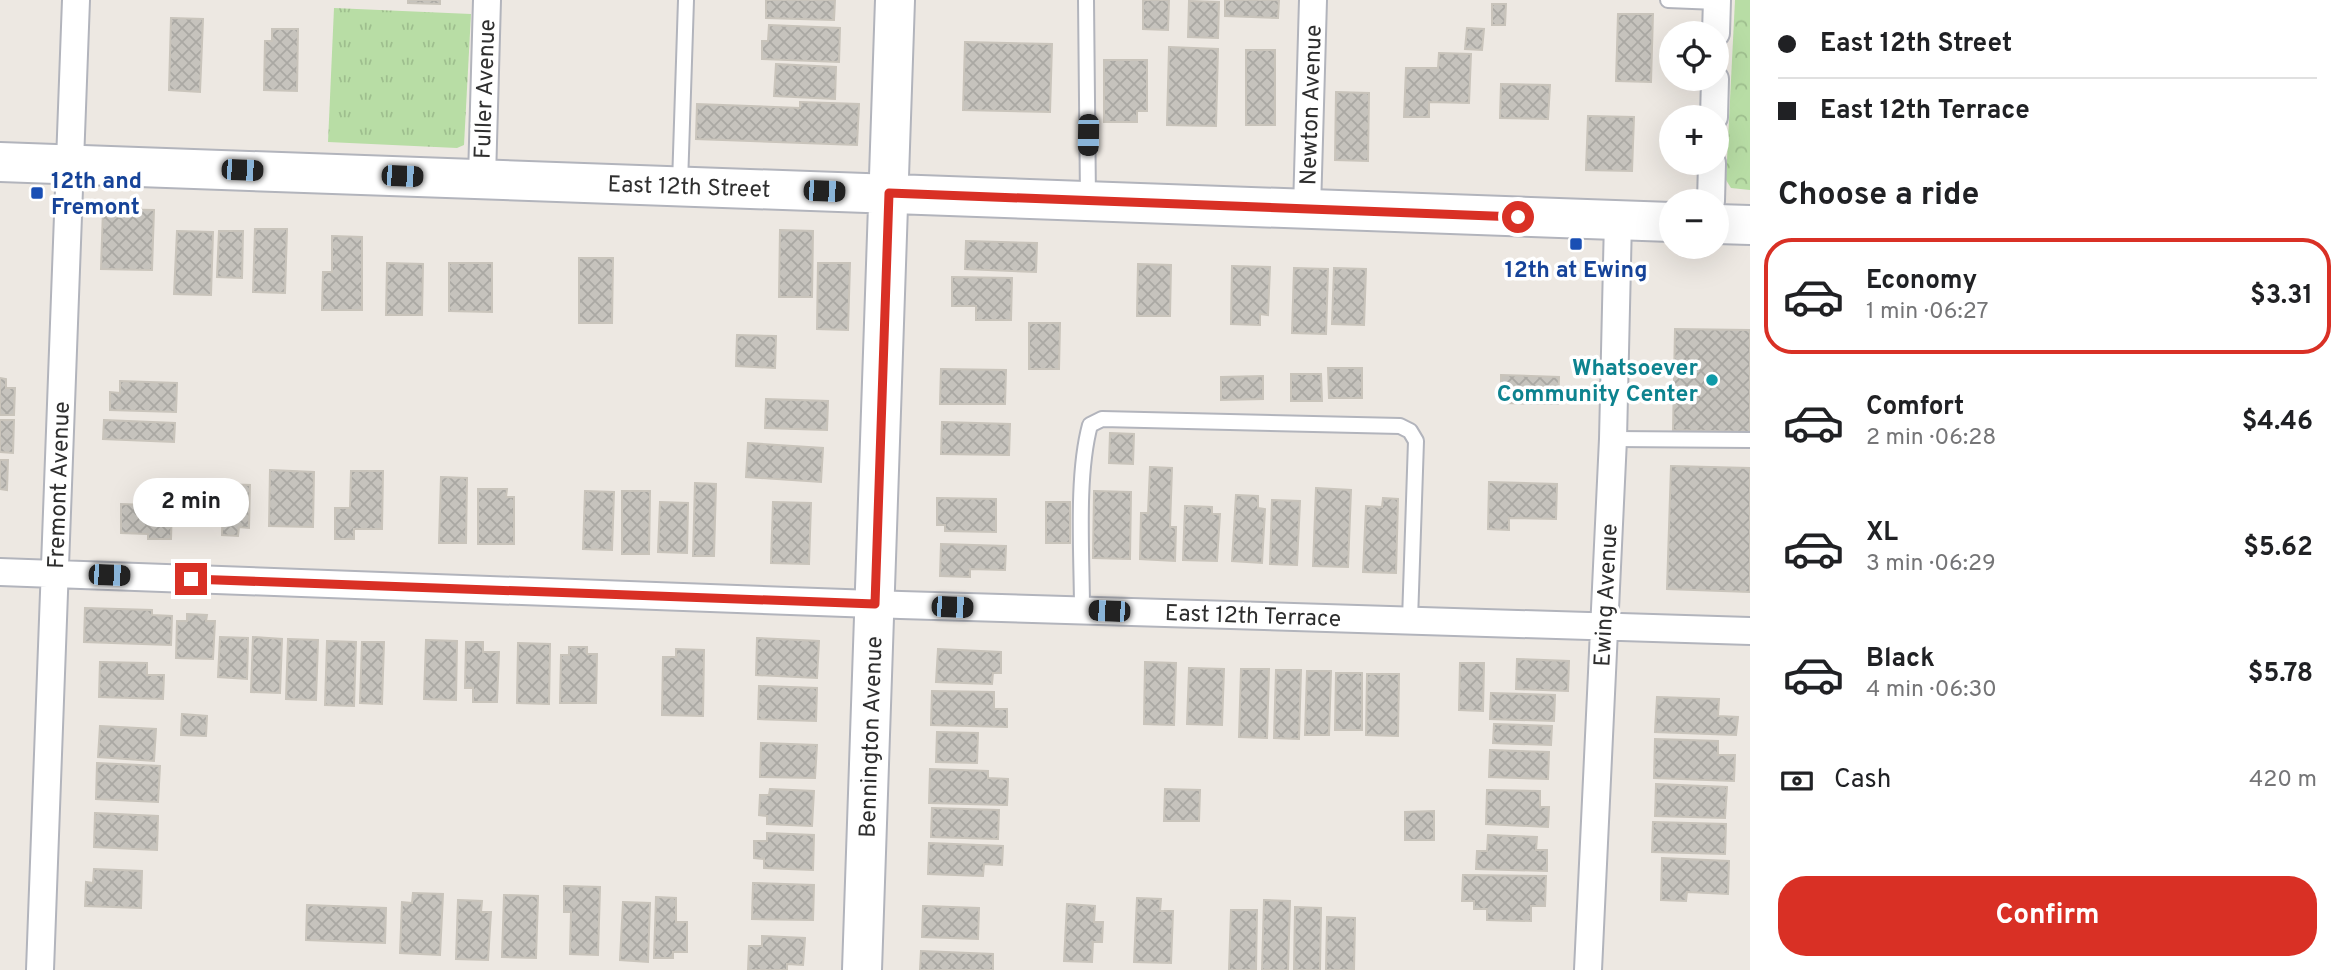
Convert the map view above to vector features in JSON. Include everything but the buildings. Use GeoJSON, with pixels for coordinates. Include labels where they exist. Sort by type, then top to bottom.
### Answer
{"type":"FeatureCollection","features":[{"type":"Feature","properties":{"kind":"street","name":"Fremont Avenue"},"geometry":{"type":"LineString","coordinates":[[40,970],[76,0]]}},
{"type":"Feature","properties":{"kind":"street","name":"Fuller Avenue"},"geometry":{"type":"LineString","coordinates":[[482,178],[487,0]]}},
{"type":"Feature","properties":{"kind":"street","name":"Bennington Avenue"},"geometry":{"type":"LineString","coordinates":[[862,970],[895,0]]}},
{"type":"Feature","properties":{"kind":"street","name":"Newton Avenue"},"geometry":{"type":"LineString","coordinates":[[1307,209],[1313,0]]}},
{"type":"Feature","properties":{"kind":"street"},"geometry":{"type":"LineString","coordinates":[[1716,21],[1717,1]]}},
{"type":"Feature","properties":{"kind":"street","name":"East 12th Street"},"geometry":{"type":"LineString","coordinates":[[0,162],[1659,222]]}},
{"type":"Feature","properties":{"kind":"street","name":"Ewing Avenue"},"geometry":{"type":"LineString","coordinates":[[1588,970],[1613,439],[1618,220]]}},
{"type":"Feature","properties":{"kind":"street"},"geometry":{"type":"LineString","coordinates":[[1729,224],[1750,225]]}},
{"type":"Feature","properties":{"kind":"street","name":"East 12th Terrace"},"geometry":{"type":"LineString","coordinates":[[0,572],[875,604],[1750,631]]}},
{"type":"Feature","properties":{"kind":"lane"},"geometry":{"type":"LineString","coordinates":[[680,186],[686,0]]}},
{"type":"Feature","properties":{"kind":"lane"},"geometry":{"type":"LineString","coordinates":[[1086,0],[1088,200]]}},
{"type":"Feature","properties":{"kind":"lane"},"geometry":{"type":"LineString","coordinates":[[1668,0],[1717,1]]}},
{"type":"Feature","properties":{"kind":"lane"},"geometry":{"type":"LineString","coordinates":[[1082,610],[1083,481],[1086,440],[1090,425],[1102,419],[1351,424],[1401,426],[1410,431],[1416,441],[1410,620]]}},
{"type":"Feature","properties":{"kind":"lane"},"geometry":{"type":"LineString","coordinates":[[1613,439],[1750,440]]}},
{"type":"Feature","properties":{"kind":"green space"},"geometry":{"type":"Polygon","coordinates":[[[1735,0],[1750,0],[1750,190],[1731,188],[1726,180],[1726,175],[1729,175],[1735,0]]]}},
{"type":"Feature","properties":{"kind":"green space"},"geometry":{"type":"Polygon","coordinates":[[[334,8],[471,14],[464,145],[457,148],[328,142],[334,8]]]}},
{"type":"Feature","properties":{"kind":"place","name":"12th and Fremont"},"geometry":{"type":"Point","coordinates":[37,193]}},
{"type":"Feature","properties":{"kind":"place","name":"12th at Ewing"},"geometry":{"type":"Point","coordinates":[1576,244]}},
{"type":"Feature","properties":{"kind":"place","name":"Whatsoever Community Center"},"geometry":{"type":"Point","coordinates":[1712,380]}},
{"type":"Feature","properties":{"kind":"route"},"geometry":{"type":"LineString","coordinates":[[191,579],[875,604],[889,193],[1518,217]]}}]}
